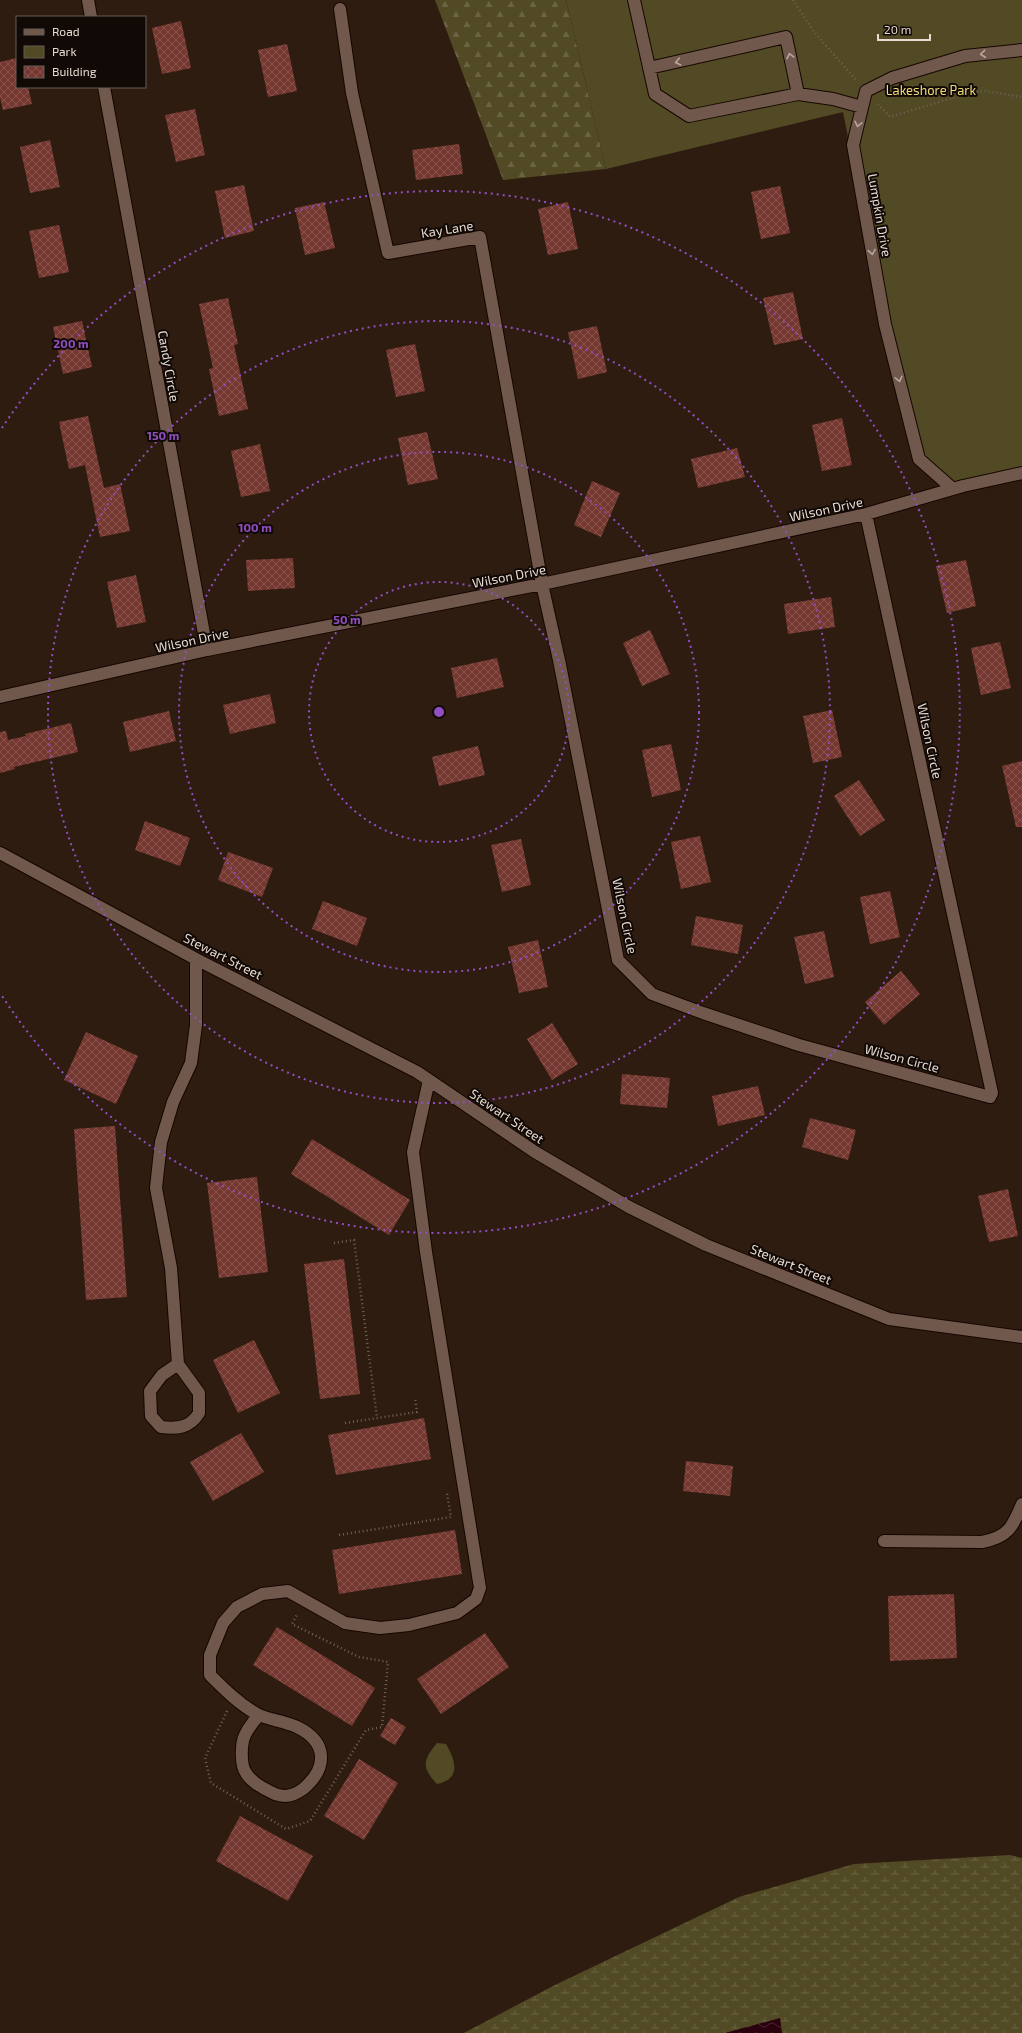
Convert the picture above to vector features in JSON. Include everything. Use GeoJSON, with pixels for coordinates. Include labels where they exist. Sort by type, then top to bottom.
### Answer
{"type":"FeatureCollection","features":[{"type":"Feature","properties":{"kind":"street"},"geometry":{"type":"LineString","coordinates":[[88,0],[91,16]]}},
{"type":"Feature","properties":{"kind":"street"},"geometry":{"type":"LineString","coordinates":[[634,0],[655,94],[690,116],[798,94],[833,99],[862,107]]}},
{"type":"Feature","properties":{"kind":"street","name":"Kay Lane"},"geometry":{"type":"LineString","coordinates":[[340,9],[352,94],[388,253],[480,237],[542,584]]}},
{"type":"Feature","properties":{"kind":"street"},"geometry":{"type":"LineString","coordinates":[[650,68],[786,38],[798,94]]}},
{"type":"Feature","properties":{"kind":"street","name":"Lumpkin Drive"},"geometry":{"type":"LineString","coordinates":[[953,489],[919,459],[885,324],[853,145],[866,91],[892,78],[965,56],[1022,50]]}},
{"type":"Feature","properties":{"kind":"street","name":"Candy Circle"},"geometry":{"type":"LineString","coordinates":[[104,88],[207,650]]}},
{"type":"Feature","properties":{"kind":"street","name":"Wilson Drive"},"geometry":{"type":"LineString","coordinates":[[0,696],[207,650],[542,584],[866,514],[953,489],[1022,473]]}},
{"type":"Feature","properties":{"kind":"street","name":"Wilson Circle"},"geometry":{"type":"LineString","coordinates":[[542,584],[559,660],[618,960],[652,994],[703,1014],[799,1045],[990,1097],[992,1093],[866,514]]}},
{"type":"Feature","properties":{"kind":"street","name":"Stewart Street"},"geometry":{"type":"LineString","coordinates":[[0,853],[196,959],[417,1072],[542,1156],[629,1207],[706,1245],[889,1319],[1022,1337]]}},
{"type":"Feature","properties":{"kind":"street"},"geometry":{"type":"LineString","coordinates":[[178,1364],[162,1375],[150,1391],[151,1416],[162,1427],[176,1429],[187,1425],[196,1418],[199,1413],[200,1406],[199,1393],[178,1364],[171,1268],[156,1188],[161,1142],[173,1102],[191,1063],[196,1025],[196,959]]}},
{"type":"Feature","properties":{"kind":"street"},"geometry":{"type":"LineString","coordinates":[[259,1715],[244,1735],[241,1752],[245,1773],[265,1789],[282,1797],[297,1794],[308,1784],[318,1771],[322,1760],[320,1749],[312,1738],[298,1727],[259,1715],[233,1698],[210,1675],[210,1655],[223,1623],[237,1607],[262,1594],[288,1591],[344,1623],[380,1628],[409,1624],[457,1613],[476,1599],[480,1588],[426,1252],[413,1152],[429,1080]]}},
{"type":"Feature","properties":{"kind":"street"},"geometry":{"type":"LineString","coordinates":[[884,1541],[982,1542],[996,1539],[1006,1534],[1014,1523],[1022,1504]]}},
{"type":"Feature","properties":{"kind":"path"},"geometry":{"type":"LineString","coordinates":[[334,1243],[354,1240],[378,1418]]}},
{"type":"Feature","properties":{"kind":"path"},"geometry":{"type":"LineString","coordinates":[[345,1423],[417,1412],[415,1398]]}},
{"type":"Feature","properties":{"kind":"path"},"geometry":{"type":"LineString","coordinates":[[340,1535],[451,1517],[447,1492]]}},
{"type":"Feature","properties":{"kind":"path"},"geometry":{"type":"LineString","coordinates":[[233,1698],[206,1758],[211,1783],[286,1829],[310,1821],[366,1730],[382,1727],[388,1662],[359,1657],[292,1624],[305,1600]]}},
{"type":"Feature","properties":{"kind":"green space"},"geometry":{"type":"Polygon","coordinates":[[[435,0],[566,0],[606,169],[503,180],[435,0]]]}},
{"type":"Feature","properties":{"kind":"green space","name":"Lakeshore Park"},"geometry":{"type":"Polygon","coordinates":[[[566,0],[1022,0],[1022,474],[953,489],[919,459],[885,324],[843,112],[606,169],[566,0]]]}},
{"type":"Feature","properties":{"kind":"green space"},"geometry":{"type":"Polygon","coordinates":[[[437,1743],[446,1744],[454,1763],[454,1768],[453,1774],[450,1778],[445,1782],[437,1784],[428,1773],[426,1764],[429,1754],[437,1743]]]}},
{"type":"Feature","properties":{"kind":"green space"},"geometry":{"type":"Polygon","coordinates":[[[1010,1855],[1022,1858],[1022,2033],[464,2033],[555,1985],[739,1897],[854,1864],[1010,1855]]]}},
{"type":"Feature","properties":{"kind":"water"},"geometry":{"type":"Polygon","coordinates":[[[780,2018],[782,2033],[725,2033],[780,2018]]]}},
{"type":"Feature","properties":{"kind":"building"},"geometry":{"type":"Polygon","coordinates":[[[181,21],[191,68],[162,74],[152,28],[181,21]]]}},
{"type":"Feature","properties":{"kind":"building"},"geometry":{"type":"Polygon","coordinates":[[[287,44],[297,91],[268,97],[258,50],[287,44]]]}},
{"type":"Feature","properties":{"kind":"building"},"geometry":{"type":"Polygon","coordinates":[[[16,58],[16,88],[28,88],[32,104],[3,110],[0,98],[0,62],[16,58]]]}},
{"type":"Feature","properties":{"kind":"building"},"geometry":{"type":"Polygon","coordinates":[[[195,109],[205,155],[176,162],[165,115],[195,109]]]}},
{"type":"Feature","properties":{"kind":"building"},"geometry":{"type":"Polygon","coordinates":[[[50,140],[60,187],[30,193],[20,147],[50,140]]]}},
{"type":"Feature","properties":{"kind":"building"},"geometry":{"type":"Polygon","coordinates":[[[459,144],[463,174],[416,180],[412,150],[459,144]]]}},
{"type":"Feature","properties":{"kind":"building"},"geometry":{"type":"Polygon","coordinates":[[[244,185],[254,231],[225,238],[215,191],[244,185]]]}},
{"type":"Feature","properties":{"kind":"building"},"geometry":{"type":"Polygon","coordinates":[[[780,186],[790,233],[761,239],[751,192],[780,186]]]}},
{"type":"Feature","properties":{"kind":"building"},"geometry":{"type":"Polygon","coordinates":[[[324,202],[335,248],[305,255],[295,208],[324,202]]]}},
{"type":"Feature","properties":{"kind":"building"},"geometry":{"type":"Polygon","coordinates":[[[568,202],[578,249],[548,255],[538,209],[568,202]]]}},
{"type":"Feature","properties":{"kind":"building"},"geometry":{"type":"Polygon","coordinates":[[[59,225],[69,272],[39,278],[29,231],[59,225]]]}},
{"type":"Feature","properties":{"kind":"building"},"geometry":{"type":"Polygon","coordinates":[[[793,292],[803,339],[774,345],[763,298],[793,292]]]}},
{"type":"Feature","properties":{"kind":"building"},"geometry":{"type":"Polygon","coordinates":[[[228,298],[238,344],[234,345],[248,409],[219,416],[209,369],[213,368],[199,304],[228,298]]]}},
{"type":"Feature","properties":{"kind":"building"},"geometry":{"type":"Polygon","coordinates":[[[82,321],[92,367],[63,374],[53,327],[82,321]]]}},
{"type":"Feature","properties":{"kind":"building"},"geometry":{"type":"Polygon","coordinates":[[[597,326],[607,372],[578,379],[568,332],[597,326]]]}},
{"type":"Feature","properties":{"kind":"building"},"geometry":{"type":"Polygon","coordinates":[[[415,344],[425,391],[396,397],[386,350],[415,344]]]}},
{"type":"Feature","properties":{"kind":"building"},"geometry":{"type":"Polygon","coordinates":[[[88,416],[104,488],[120,484],[130,531],[100,537],[85,465],[69,469],[59,422],[88,416]]]}},
{"type":"Feature","properties":{"kind":"building"},"geometry":{"type":"Polygon","coordinates":[[[842,418],[852,465],[822,471],[812,425],[842,418]]]}},
{"type":"Feature","properties":{"kind":"building"},"geometry":{"type":"Polygon","coordinates":[[[427,432],[438,479],[408,485],[398,438],[427,432]]]}},
{"type":"Feature","properties":{"kind":"building"},"geometry":{"type":"Polygon","coordinates":[[[260,444],[270,491],[241,497],[231,451],[260,444]]]}},
{"type":"Feature","properties":{"kind":"building"},"geometry":{"type":"Polygon","coordinates":[[[737,448],[745,477],[698,488],[691,459],[737,448]]]}},
{"type":"Feature","properties":{"kind":"building"},"geometry":{"type":"Polygon","coordinates":[[[592,481],[620,493],[601,537],[574,525],[592,481]]]}},
{"type":"Feature","properties":{"kind":"building"},"geometry":{"type":"Polygon","coordinates":[[[293,558],[295,588],[248,591],[246,560],[293,558]]]}},
{"type":"Feature","properties":{"kind":"building"},"geometry":{"type":"Polygon","coordinates":[[[966,560],[976,606],[947,613],[936,566],[966,560]]]}},
{"type":"Feature","properties":{"kind":"building"},"geometry":{"type":"Polygon","coordinates":[[[136,575],[146,622],[117,628],[107,582],[136,575]]]}},
{"type":"Feature","properties":{"kind":"building"},"geometry":{"type":"Polygon","coordinates":[[[831,597],[835,627],[788,634],[784,604],[831,597]]]}},
{"type":"Feature","properties":{"kind":"building"},"geometry":{"type":"Polygon","coordinates":[[[650,630],[670,674],[642,686],[623,643],[650,630]]]}},
{"type":"Feature","properties":{"kind":"building"},"geometry":{"type":"Polygon","coordinates":[[[1000,642],[1011,688],[981,695],[971,648],[1000,642]]]}},
{"type":"Feature","properties":{"kind":"building"},"geometry":{"type":"Polygon","coordinates":[[[497,658],[504,687],[457,698],[451,668],[497,658]]]}},
{"type":"Feature","properties":{"kind":"building"},"geometry":{"type":"Polygon","coordinates":[[[270,694],[276,723],[230,734],[223,705],[270,694]]]}},
{"type":"Feature","properties":{"kind":"building"},"geometry":{"type":"Polygon","coordinates":[[[832,710],[842,757],[813,763],[803,716],[832,710]]]}},
{"type":"Feature","properties":{"kind":"building"},"geometry":{"type":"Polygon","coordinates":[[[169,711],[176,741],[130,752],[123,722],[169,711]]]}},
{"type":"Feature","properties":{"kind":"building"},"geometry":{"type":"Polygon","coordinates":[[[71,723],[78,752],[14,767],[15,769],[0,773],[0,732],[6,731],[8,740],[26,736],[25,734],[71,723]]]}},
{"type":"Feature","properties":{"kind":"building"},"geometry":{"type":"Polygon","coordinates":[[[671,744],[681,790],[652,797],[642,750],[671,744]]]}},
{"type":"Feature","properties":{"kind":"building"},"geometry":{"type":"Polygon","coordinates":[[[478,746],[485,775],[439,786],[432,757],[478,746]]]}},
{"type":"Feature","properties":{"kind":"building"},"geometry":{"type":"Polygon","coordinates":[[[1022,761],[1022,827],[1016,827],[1002,766],[1022,761]]]}},
{"type":"Feature","properties":{"kind":"building"},"geometry":{"type":"Polygon","coordinates":[[[859,780],[885,820],[860,836],[834,796],[859,780]]]}},
{"type":"Feature","properties":{"kind":"building"},"geometry":{"type":"Polygon","coordinates":[[[145,821],[190,838],[180,866],[135,850],[145,821]]]}},
{"type":"Feature","properties":{"kind":"building"},"geometry":{"type":"Polygon","coordinates":[[[700,836],[711,882],[681,889],[671,842],[700,836]]]}},
{"type":"Feature","properties":{"kind":"building"},"geometry":{"type":"Polygon","coordinates":[[[521,839],[531,885],[502,892],[491,845],[521,839]]]}},
{"type":"Feature","properties":{"kind":"building"},"geometry":{"type":"Polygon","coordinates":[[[228,852],[273,868],[262,897],[218,880],[228,852]]]}},
{"type":"Feature","properties":{"kind":"building"},"geometry":{"type":"Polygon","coordinates":[[[890,891],[900,937],[870,944],[860,897],[890,891]]]}},
{"type":"Feature","properties":{"kind":"building"},"geometry":{"type":"Polygon","coordinates":[[[323,901],[367,918],[357,946],[312,929],[323,901]]]}},
{"type":"Feature","properties":{"kind":"building"},"geometry":{"type":"Polygon","coordinates":[[[696,916],[743,925],[738,954],[691,945],[696,916]]]}},
{"type":"Feature","properties":{"kind":"building"},"geometry":{"type":"Polygon","coordinates":[[[824,931],[834,977],[805,984],[794,937],[824,931]]]}},
{"type":"Feature","properties":{"kind":"building"},"geometry":{"type":"Polygon","coordinates":[[[538,940],[548,987],[519,993],[508,947],[538,940]]]}},
{"type":"Feature","properties":{"kind":"building"},"geometry":{"type":"Polygon","coordinates":[[[901,971],[920,994],[884,1025],[865,1002],[901,971]]]}},
{"type":"Feature","properties":{"kind":"building"},"geometry":{"type":"Polygon","coordinates":[[[552,1023],[578,1064],[552,1080],[527,1039],[552,1023]]]}},
{"type":"Feature","properties":{"kind":"building"},"geometry":{"type":"Polygon","coordinates":[[[86,1032],[138,1056],[116,1104],[64,1080],[86,1032]]]}},
{"type":"Feature","properties":{"kind":"building"},"geometry":{"type":"Polygon","coordinates":[[[622,1074],[670,1078],[667,1108],[620,1104],[622,1074]]]}},
{"type":"Feature","properties":{"kind":"building"},"geometry":{"type":"Polygon","coordinates":[[[758,1086],[765,1115],[718,1126],[712,1096],[758,1086]]]}},
{"type":"Feature","properties":{"kind":"building"},"geometry":{"type":"Polygon","coordinates":[[[810,1118],[856,1130],[848,1160],[802,1147],[810,1118]]]}},
{"type":"Feature","properties":{"kind":"building"},"geometry":{"type":"Polygon","coordinates":[[[115,1126],[127,1297],[86,1300],[74,1129],[115,1126]]]}},
{"type":"Feature","properties":{"kind":"building"},"geometry":{"type":"Polygon","coordinates":[[[312,1139],[410,1200],[389,1235],[291,1174],[312,1139]]]}},
{"type":"Feature","properties":{"kind":"building"},"geometry":{"type":"Polygon","coordinates":[[[257,1177],[268,1272],[219,1278],[207,1183],[257,1177]]]}},
{"type":"Feature","properties":{"kind":"building"},"geometry":{"type":"Polygon","coordinates":[[[1008,1189],[1018,1236],[989,1242],[978,1196],[1008,1189]]]}},
{"type":"Feature","properties":{"kind":"building"},"geometry":{"type":"Polygon","coordinates":[[[344,1259],[360,1394],[320,1399],[304,1264],[344,1259]]]}},
{"type":"Feature","properties":{"kind":"building"},"geometry":{"type":"Polygon","coordinates":[[[254,1340],[280,1393],[238,1413],[213,1360],[254,1340]]]}},
{"type":"Feature","properties":{"kind":"building"},"geometry":{"type":"Polygon","coordinates":[[[424,1418],[431,1459],[336,1475],[328,1435],[424,1418]]]}},
{"type":"Feature","properties":{"kind":"building"},"geometry":{"type":"Polygon","coordinates":[[[241,1433],[264,1472],[213,1501],[190,1462],[241,1433]]]}},
{"type":"Feature","properties":{"kind":"building"},"geometry":{"type":"Polygon","coordinates":[[[686,1461],[733,1466],[730,1496],[683,1491],[686,1461]]]}},
{"type":"Feature","properties":{"kind":"building"},"geometry":{"type":"Polygon","coordinates":[[[455,1530],[462,1574],[339,1594],[332,1550],[455,1530]]]}},
{"type":"Feature","properties":{"kind":"building"},"geometry":{"type":"Polygon","coordinates":[[[954,1594],[957,1658],[890,1661],[888,1596],[954,1594]]]}},
{"type":"Feature","properties":{"kind":"building"},"geometry":{"type":"Polygon","coordinates":[[[277,1627],[375,1688],[352,1726],[253,1665],[277,1627]]]}},
{"type":"Feature","properties":{"kind":"building"},"geometry":{"type":"Polygon","coordinates":[[[485,1633],[509,1667],[441,1714],[417,1679],[485,1633]]]}},
{"type":"Feature","properties":{"kind":"building"},"geometry":{"type":"Polygon","coordinates":[[[391,1718],[406,1727],[395,1745],[380,1736],[391,1718]]]}},
{"type":"Feature","properties":{"kind":"building"},"geometry":{"type":"Polygon","coordinates":[[[359,1759],[398,1783],[364,1840],[324,1816],[359,1759]]]}},
{"type":"Feature","properties":{"kind":"building"},"geometry":{"type":"Polygon","coordinates":[[[240,1816],[313,1856],[288,1901],[216,1861],[240,1816]]]}}]}
